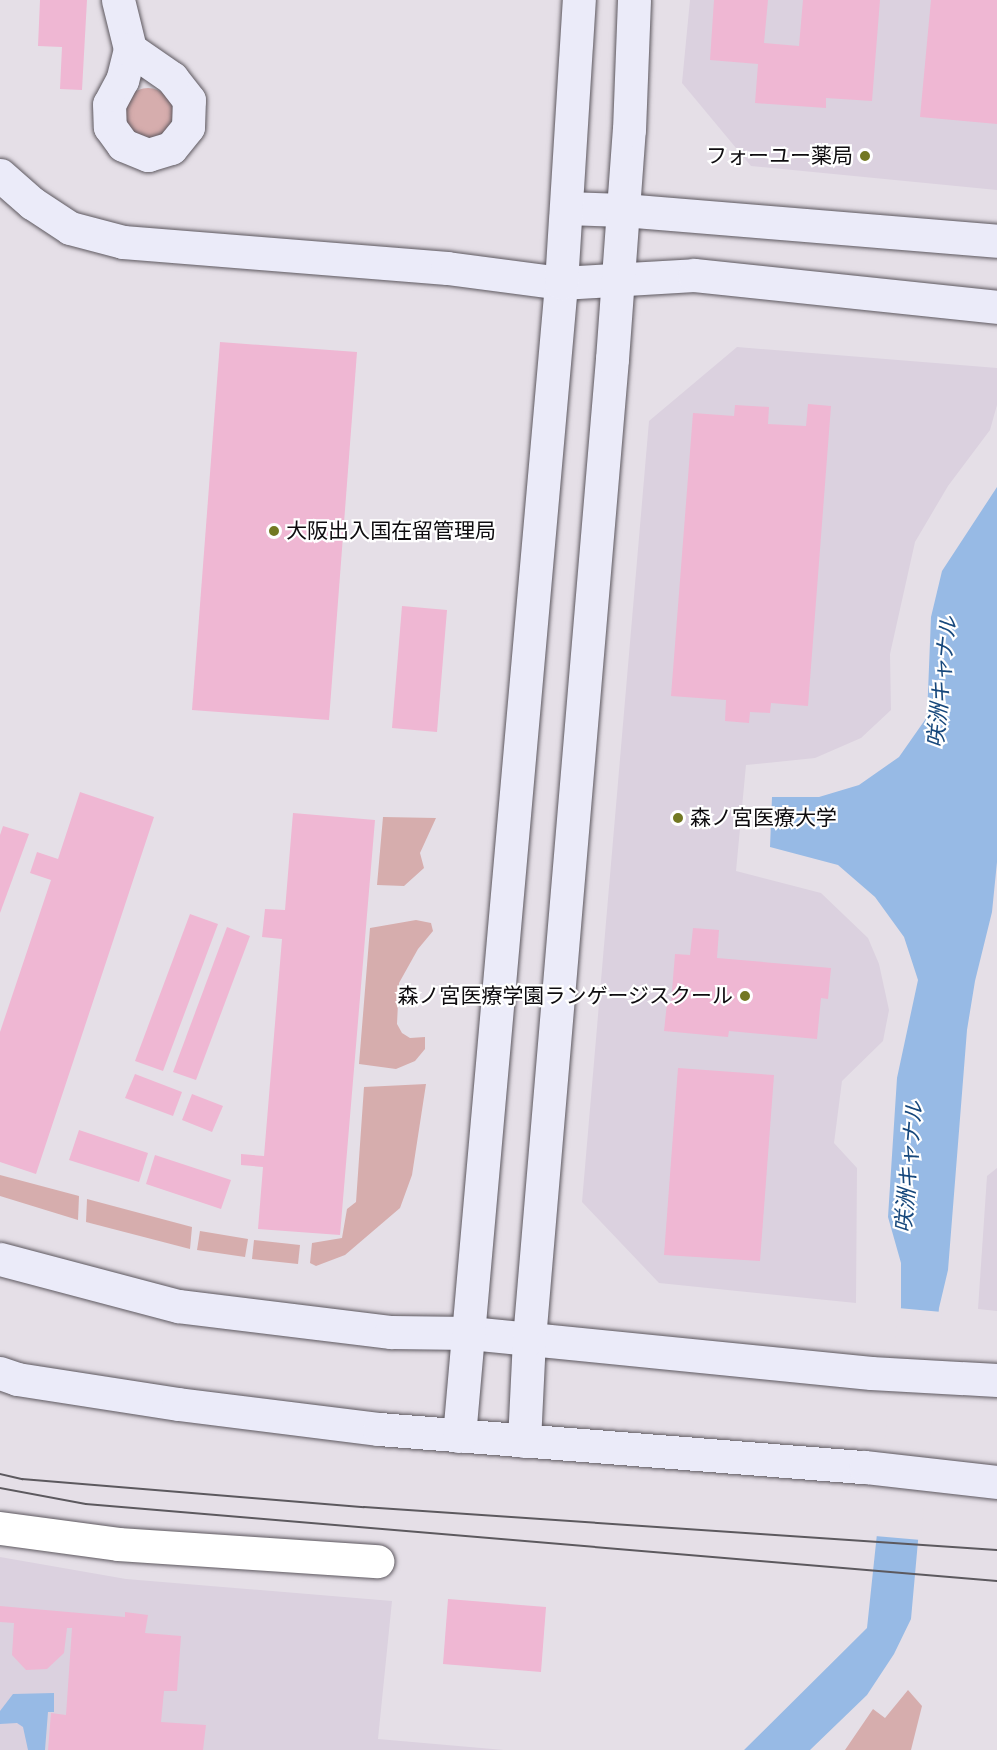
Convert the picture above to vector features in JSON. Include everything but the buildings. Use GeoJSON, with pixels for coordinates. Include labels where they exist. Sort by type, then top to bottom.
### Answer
{"type":"FeatureCollection","features":[{"type":"Feature","properties":{"kind":"street"},"geometry":{"type":"LineString","coordinates":[[118,0],[130,50]]}},
{"type":"Feature","properties":{"kind":"street"},"geometry":{"type":"LineString","coordinates":[[459,1436],[470,1333],[561,283],[579,0]]}},
{"type":"Feature","properties":{"kind":"street"},"geometry":{"type":"LineString","coordinates":[[524,1441],[530,1339],[623,210],[634,0]]}},
{"type":"Feature","properties":{"kind":"street"},"geometry":{"type":"LineString","coordinates":[[0,175],[32,203],[70,228],[123,242],[447,268],[561,283],[694,275],[997,307]]}},
{"type":"Feature","properties":{"kind":"street"},"geometry":{"type":"LineString","coordinates":[[566,208],[623,210],[997,241]]}},
{"type":"Feature","properties":{"kind":"street"},"geometry":{"type":"LineString","coordinates":[[0,1259],[178,1306],[391,1332],[470,1333],[871,1373],[997,1380]]}},
{"type":"Feature","properties":{"kind":"street"},"geometry":{"type":"LineString","coordinates":[[0,1373],[17,1379],[177,1404],[459,1436],[592,1444],[865,1467],[997,1482]]}},
{"type":"Feature","properties":{"kind":"street"},"geometry":{"type":"LineString","coordinates":[[0,1528],[118,1544],[377,1561]]}},
{"type":"Feature","properties":{"kind":"shaded area"},"geometry":{"type":"Polygon","coordinates":[[[690,0],[997,0],[997,190],[751,166],[682,83],[690,0]]]}},
{"type":"Feature","properties":{"kind":"shaded area"},"geometry":{"type":"Polygon","coordinates":[[[148,88],[166,95],[173,113],[166,131],[148,138],[130,131],[123,113],[130,95],[148,88]]]}},
{"type":"Feature","properties":{"kind":"shaded area","name":"森ノ宮医療大学"},"geometry":{"type":"Polygon","coordinates":[[[737,347],[997,368],[997,405],[990,430],[948,486],[915,542],[890,654],[891,710],[861,738],[815,758],[746,765],[736,871],[821,893],[868,938],[879,964],[889,1010],[883,1041],[842,1081],[834,1143],[857,1168],[856,1303],[659,1283],[582,1202],[649,421],[737,347]]]}},
{"type":"Feature","properties":{"kind":"shaded area"},"geometry":{"type":"Polygon","coordinates":[[[383,817],[436,818],[420,853],[424,868],[404,886],[377,885],[383,817]]]}},
{"type":"Feature","properties":{"kind":"shaded area"},"geometry":{"type":"Polygon","coordinates":[[[416,920],[431,923],[433,931],[418,949],[399,983],[397,1024],[402,1033],[410,1038],[425,1037],[425,1049],[415,1061],[396,1069],[359,1064],[370,928],[416,920]]]}},
{"type":"Feature","properties":{"kind":"shaded area"},"geometry":{"type":"Polygon","coordinates":[[[426,1084],[412,1175],[400,1208],[345,1255],[316,1266],[310,1263],[312,1243],[342,1238],[347,1209],[356,1202],[364,1087],[426,1084]]]}},
{"type":"Feature","properties":{"kind":"shaded area"},"geometry":{"type":"Polygon","coordinates":[[[997,1168],[997,1311],[978,1309],[987,1176],[997,1168]]]}},
{"type":"Feature","properties":{"kind":"shaded area"},"geometry":{"type":"Polygon","coordinates":[[[0,1175],[79,1196],[78,1220],[0,1196],[0,1175]]]}},
{"type":"Feature","properties":{"kind":"shaded area"},"geometry":{"type":"Polygon","coordinates":[[[87,1199],[192,1227],[190,1249],[86,1222],[87,1199]]]}},
{"type":"Feature","properties":{"kind":"shaded area"},"geometry":{"type":"Polygon","coordinates":[[[200,1231],[248,1239],[245,1257],[197,1250],[200,1231]]]}},
{"type":"Feature","properties":{"kind":"shaded area"},"geometry":{"type":"Polygon","coordinates":[[[254,1240],[300,1245],[298,1264],[252,1259],[254,1240]]]}},
{"type":"Feature","properties":{"kind":"shaded area"},"geometry":{"type":"Polygon","coordinates":[[[0,1557],[126,1579],[392,1601],[378,1739],[504,1750],[0,1750],[0,1557]]]}},
{"type":"Feature","properties":{"kind":"shaded area"},"geometry":{"type":"Polygon","coordinates":[[[908,1690],[922,1706],[911,1750],[845,1750],[873,1709],[885,1718],[908,1690]]]}},
{"type":"Feature","properties":{"kind":"water","name":"咲洲キャナル"},"geometry":{"type":"Polygon","coordinates":[[[997,487],[997,862],[992,912],[975,981],[967,1030],[948,1270],[939,1308],[911,1619],[894,1654],[867,1695],[810,1750],[744,1750],[867,1628],[901,1307],[901,1263],[888,1217],[897,1078],[918,980],[904,937],[875,897],[838,865],[770,847],[772,797],[819,797],[859,785],[899,757],[927,717],[931,617],[942,571],[997,487]]]}},
{"type":"Feature","properties":{"kind":"water"},"geometry":{"type":"Polygon","coordinates":[[[54,1693],[54,1712],[48,1712],[45,1750],[28,1750],[23,1727],[17,1723],[0,1724],[0,1711],[13,1694],[54,1693]]]}},
{"type":"Feature","properties":{"kind":"pier"},"geometry":{"type":"Polygon","coordinates":[[[898,1308],[942,1312],[921,1540],[875,1536],[898,1308]]]}},
{"type":"Feature","properties":{"kind":"tram line"},"geometry":{"type":"LineString","coordinates":[[0,1474],[22,1479],[364,1507],[997,1550]]}},
{"type":"Feature","properties":{"kind":"tram line"},"geometry":{"type":"LineString","coordinates":[[0,1488],[86,1504],[997,1581]]}},
{"type":"Feature","properties":{"kind":"place","name":"フォーユー薬局"},"geometry":{"type":"Point","coordinates":[865,156]}},
{"type":"Feature","properties":{"kind":"place","name":"大阪出入国在留管理局"},"geometry":{"type":"Point","coordinates":[274,531]}},
{"type":"Feature","properties":{"kind":"place","name":"森ノ宮医療大学"},"geometry":{"type":"Point","coordinates":[678,818]}},
{"type":"Feature","properties":{"kind":"place","name":"森ノ宮医療学園ランゲージスクール"},"geometry":{"type":"Point","coordinates":[745,996]}}]}
